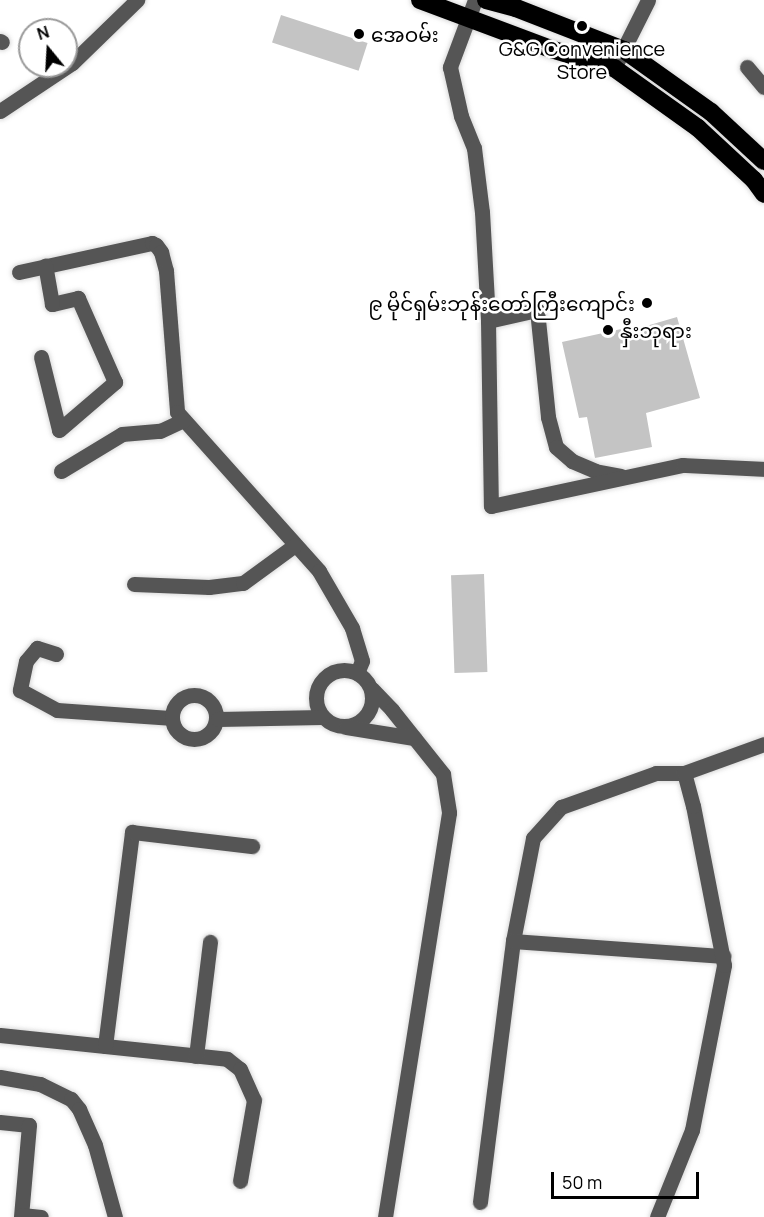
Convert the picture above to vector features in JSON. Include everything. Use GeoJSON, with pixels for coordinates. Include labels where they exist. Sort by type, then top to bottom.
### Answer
{"type":"FeatureCollection","features":[{"type":"Feature","properties":{"kind":"highway"},"geometry":{"type":"LineString","coordinates":[[420,0],[554,50],[614,68],[698,128],[754,180],[764,194]]}},
{"type":"Feature","properties":{"kind":"highway"},"geometry":{"type":"LineString","coordinates":[[486,0],[516,8],[624,50],[711,112],[764,161]]}},
{"type":"Feature","properties":{"kind":"street"},"geometry":{"type":"LineString","coordinates":[[0,111],[72,63],[137,0]]}},
{"type":"Feature","properties":{"kind":"street"},"geometry":{"type":"LineString","coordinates":[[475,0],[470,19],[450,67],[461,116],[474,148],[482,212],[488,321],[490,506],[621,476],[683,465],[764,469]]}},
{"type":"Feature","properties":{"kind":"street"},"geometry":{"type":"LineString","coordinates":[[614,68],[648,0]]}},
{"type":"Feature","properties":{"kind":"street"},"geometry":{"type":"LineString","coordinates":[[747,67],[764,87]]}},
{"type":"Feature","properties":{"kind":"street"},"geometry":{"type":"LineString","coordinates":[[19,272],[152,243],[156,245],[161,252],[166,271],[177,412],[319,571],[352,628],[362,661],[357,673]]}},
{"type":"Feature","properties":{"kind":"street"},"geometry":{"type":"LineString","coordinates":[[41,357],[59,430],[115,382],[78,298],[52,304],[45,266]]}},
{"type":"Feature","properties":{"kind":"street"},"geometry":{"type":"LineString","coordinates":[[488,321],[537,310],[548,417],[556,447],[572,461],[595,471],[621,476]]}},
{"type":"Feature","properties":{"kind":"street"},"geometry":{"type":"LineString","coordinates":[[61,471],[122,434],[160,431],[184,420]]}},
{"type":"Feature","properties":{"kind":"street"},"geometry":{"type":"LineString","coordinates":[[134,584],[210,587],[243,583],[295,545]]}},
{"type":"Feature","properties":{"kind":"street"},"geometry":{"type":"LineString","coordinates":[[56,654],[37,648],[26,661],[20,690],[57,710],[171,718]]}},
{"type":"Feature","properties":{"kind":"street"},"geometry":{"type":"LineString","coordinates":[[385,1217],[449,813],[443,774],[414,738],[372,689],[366,679],[347,669],[336,671],[319,685],[316,696],[317,707],[322,717],[331,723],[342,727],[414,738]]}},
{"type":"Feature","properties":{"kind":"street"},"geometry":{"type":"LineString","coordinates":[[342,727],[363,720],[373,700],[372,689]]}},
{"type":"Feature","properties":{"kind":"street"},"geometry":{"type":"LineString","coordinates":[[195,694],[212,702],[218,719],[210,735],[193,741],[178,734],[171,718],[177,701],[195,694]]}},
{"type":"Feature","properties":{"kind":"street"},"geometry":{"type":"LineString","coordinates":[[218,719],[322,717]]}},
{"type":"Feature","properties":{"kind":"street"},"geometry":{"type":"LineString","coordinates":[[480,1202],[513,941],[533,838],[561,807],[656,773],[684,773],[764,744]]}},
{"type":"Feature","properties":{"kind":"street"},"geometry":{"type":"LineString","coordinates":[[657,1217],[692,1130],[724,965],[693,806],[684,773]]}},
{"type":"Feature","properties":{"kind":"street"},"geometry":{"type":"LineString","coordinates":[[105,1046],[132,832],[252,846]]}},
{"type":"Feature","properties":{"kind":"street"},"geometry":{"type":"LineString","coordinates":[[513,941],[723,956]]}},
{"type":"Feature","properties":{"kind":"street"},"geometry":{"type":"LineString","coordinates":[[196,1056],[210,942]]}},
{"type":"Feature","properties":{"kind":"street"},"geometry":{"type":"LineString","coordinates":[[0,1035],[227,1059],[240,1069],[254,1100],[240,1181]]}},
{"type":"Feature","properties":{"kind":"street"},"geometry":{"type":"LineString","coordinates":[[0,1077],[40,1084],[70,1099],[79,1109],[95,1145],[115,1217]]}},
{"type":"Feature","properties":{"kind":"street"},"geometry":{"type":"LineString","coordinates":[[0,1122],[29,1125],[22,1216],[40,1217]]}},
{"type":"Feature","properties":{"kind":"building"},"geometry":{"type":"Polygon","coordinates":[[[281,15],[368,43],[359,71],[272,43],[281,15]]]}},
{"type":"Feature","properties":{"kind":"building"},"geometry":{"type":"Polygon","coordinates":[[[677,317],[700,398],[646,413],[652,447],[595,458],[587,417],[579,418],[562,342],[635,326],[636,329],[677,317]]]}},
{"type":"Feature","properties":{"kind":"building"},"geometry":{"type":"Polygon","coordinates":[[[484,574],[487,672],[454,673],[451,575],[484,574]]]}},
{"type":"Feature","properties":{"kind":"place","name":"G&G Convenience Store"},"geometry":{"type":"Point","coordinates":[582,26]}},
{"type":"Feature","properties":{"kind":"place","name":"အေဝမ်း"},"geometry":{"type":"Point","coordinates":[359,34]}},
{"type":"Feature","properties":{"kind":"place","name":"၉ မိုင်ရှမ်းဘုန်းတော်ကြီးကျောင်း"},"geometry":{"type":"Point","coordinates":[647,303]}},
{"type":"Feature","properties":{"kind":"place","name":"နှီးဘုရား"},"geometry":{"type":"Point","coordinates":[608,330]}}]}
